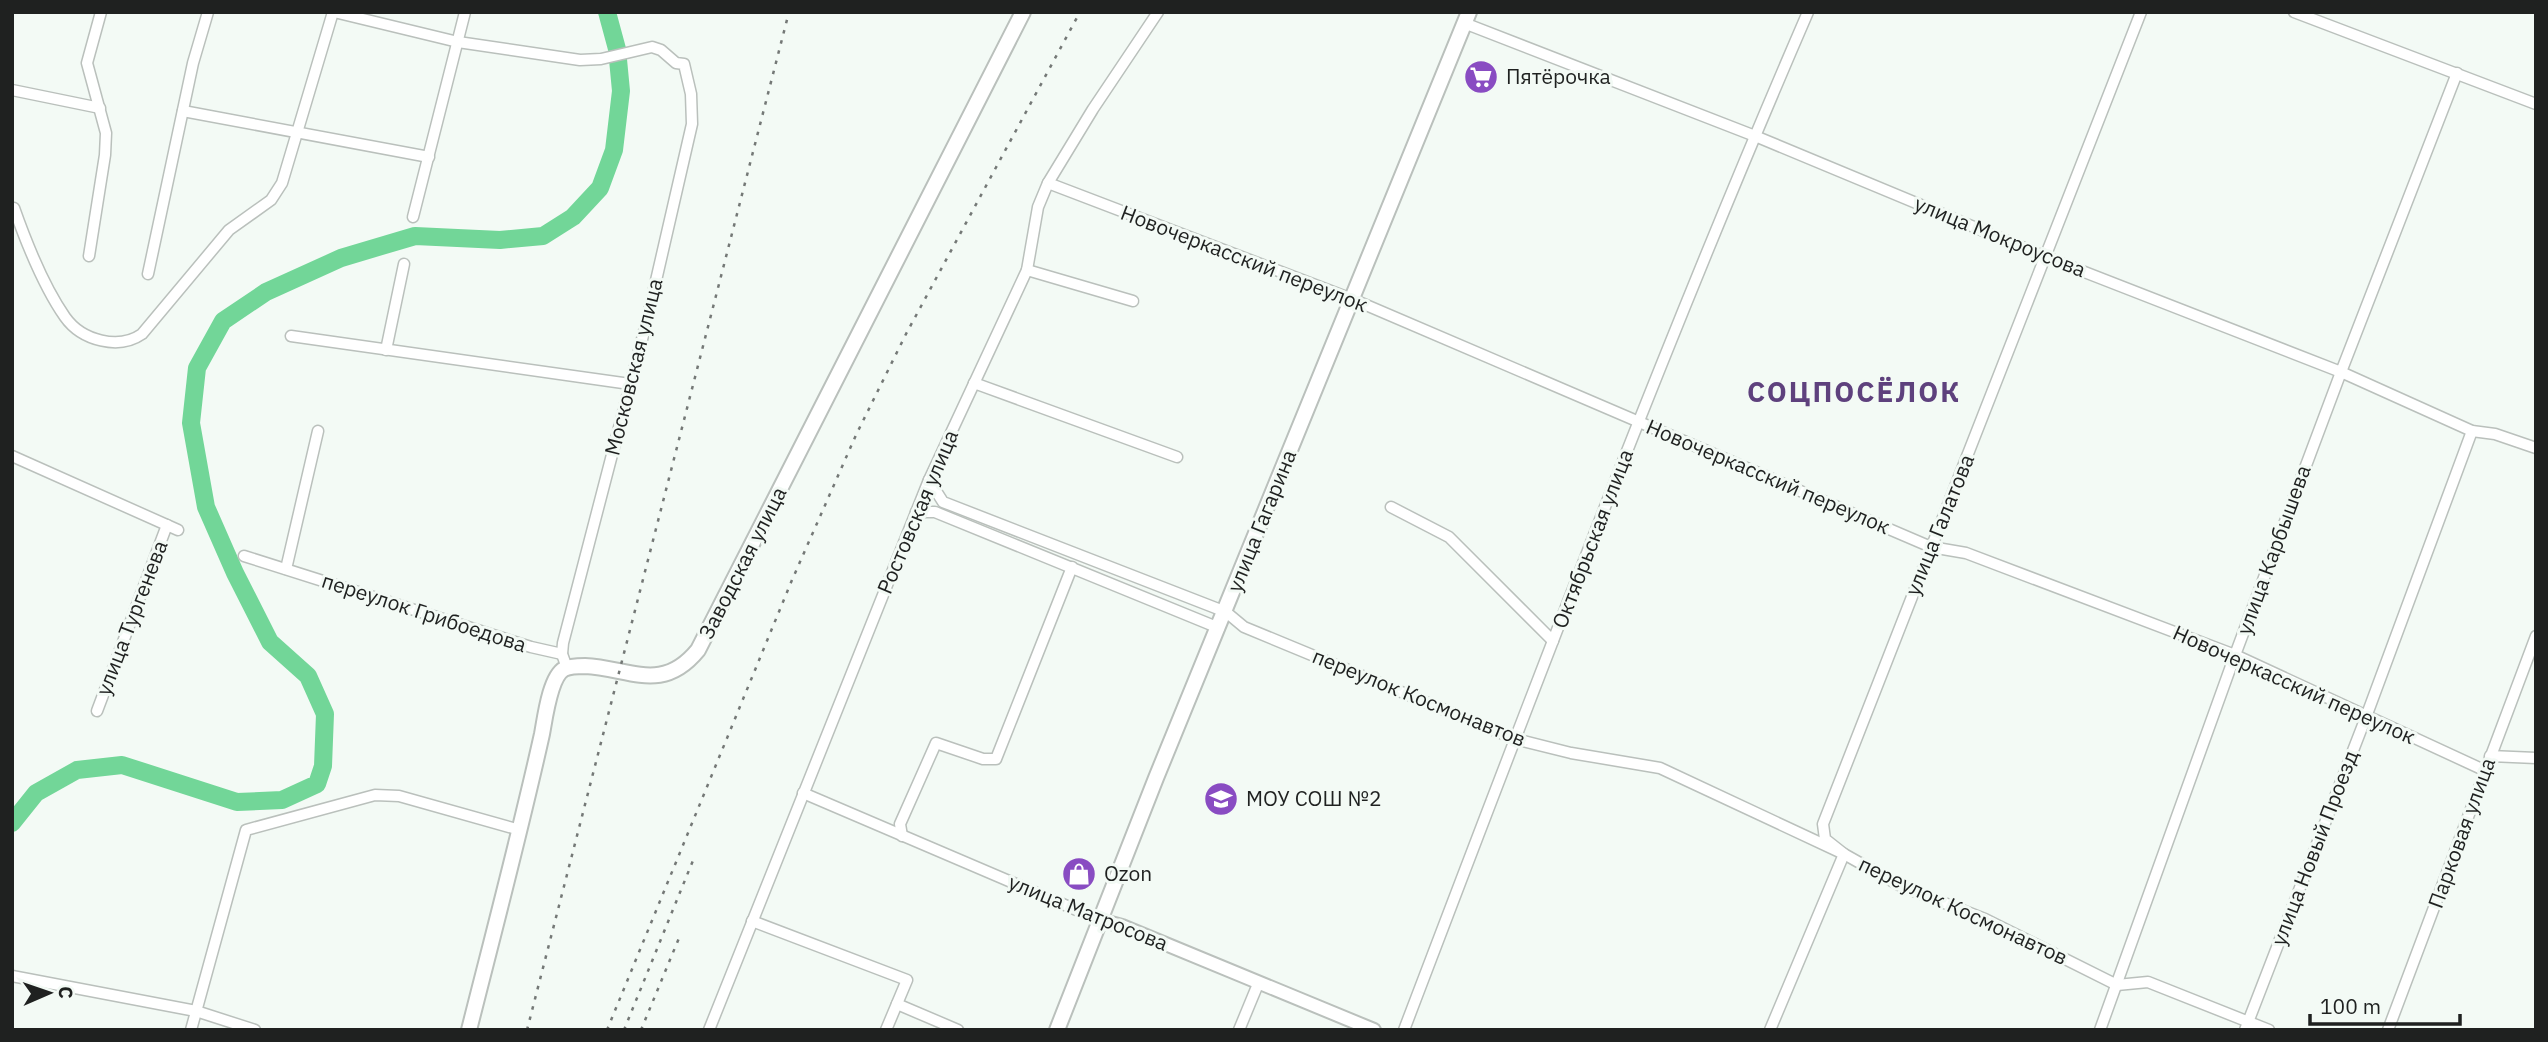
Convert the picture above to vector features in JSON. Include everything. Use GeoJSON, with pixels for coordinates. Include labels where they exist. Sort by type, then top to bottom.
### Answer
{"type":"FeatureCollection","features":[{"type":"Feature","properties":{"kind":"main road","name":"Заводская улица"},"geometry":{"type":"LineString","coordinates":[[564,661],[653,676],[682,667],[698,650],[1023,12]]}},
{"type":"Feature","properties":{"kind":"main road","name":"улица Гагарина"},"geometry":{"type":"LineString","coordinates":[[1057,1030],[1156,778],[1226,612],[1466,18]]}},
{"type":"Feature","properties":{"kind":"main road"},"geometry":{"type":"LineString","coordinates":[[469,1030],[554,682],[564,661]]}},
{"type":"Feature","properties":{"kind":"street"},"geometry":{"type":"LineString","coordinates":[[89,257],[106,133],[86,63],[100,12]]}},
{"type":"Feature","properties":{"kind":"street"},"geometry":{"type":"LineString","coordinates":[[148,274],[193,63],[208,12]]}},
{"type":"Feature","properties":{"kind":"street"},"geometry":{"type":"LineString","coordinates":[[14,208],[29,250],[66,319],[87,335],[110,344],[132,341],[142,334],[229,230],[271,200],[282,183],[333,12],[458,42]]}},
{"type":"Feature","properties":{"kind":"street"},"geometry":{"type":"LineString","coordinates":[[413,216],[465,12]]}},
{"type":"Feature","properties":{"kind":"street","name":"Ростовская улица"},"geometry":{"type":"LineString","coordinates":[[709,1030],[929,480],[1027,271],[1038,206],[1048,183],[1158,12]]}},
{"type":"Feature","properties":{"kind":"street","name":"Октябрьская улица"},"geometry":{"type":"LineString","coordinates":[[1404,1030],[1639,422],[1808,12]]}},
{"type":"Feature","properties":{"kind":"street","name":"улица Галатова"},"geometry":{"type":"LineString","coordinates":[[1844,854],[1825,839],[1823,824],[2141,12]]}},
{"type":"Feature","properties":{"kind":"street"},"geometry":{"type":"LineString","coordinates":[[2294,12],[2536,104]]}},
{"type":"Feature","properties":{"kind":"street","name":"улица Мокроусова"},"geometry":{"type":"LineString","coordinates":[[1466,18],[2046,257],[2341,372],[2472,430],[2495,434],[2536,448]]}},
{"type":"Feature","properties":{"kind":"street","name":"Московская улица"},"geometry":{"type":"LineString","coordinates":[[458,42],[580,60],[610,57],[652,47],[661,50],[677,63],[684,64],[691,94],[692,124],[564,661]]}},
{"type":"Feature","properties":{"kind":"street","name":"улица Карбышева"},"geometry":{"type":"LineString","coordinates":[[2100,1030],[2235,655],[2457,73]]}},
{"type":"Feature","properties":{"kind":"street"},"geometry":{"type":"LineString","coordinates":[[12,90],[100,108]]}},
{"type":"Feature","properties":{"kind":"street"},"geometry":{"type":"LineString","coordinates":[[183,111],[429,157]]}},
{"type":"Feature","properties":{"kind":"street","name":"Новочеркасский переулок"},"geometry":{"type":"LineString","coordinates":[[1048,183],[1352,299],[1931,547],[1966,553],[2235,655],[2486,771]]}},
{"type":"Feature","properties":{"kind":"street"},"geometry":{"type":"LineString","coordinates":[[386,350],[404,264]]}},
{"type":"Feature","properties":{"kind":"street"},"geometry":{"type":"LineString","coordinates":[[1027,271],[1133,301]]}},
{"type":"Feature","properties":{"kind":"street"},"geometry":{"type":"LineString","coordinates":[[291,336],[630,384]]}},
{"type":"Feature","properties":{"kind":"street"},"geometry":{"type":"LineString","coordinates":[[974,383],[1177,457]]}},
{"type":"Feature","properties":{"kind":"street","name":"улица Новый Проезд"},"geometry":{"type":"LineString","coordinates":[[2246,1025],[2366,717],[2472,430]]}},
{"type":"Feature","properties":{"kind":"street"},"geometry":{"type":"LineString","coordinates":[[286,569],[318,431]]}},
{"type":"Feature","properties":{"kind":"street"},"geometry":{"type":"LineString","coordinates":[[12,456],[178,530]]}},
{"type":"Feature","properties":{"kind":"street","name":"переулок Космонавтов"},"geometry":{"type":"LineString","coordinates":[[929,480],[943,502],[1226,612],[1244,627],[1515,739],[1571,753],[1660,768],[1844,854],[1901,886],[1985,919],[2117,985],[2148,982],[2246,1025],[2269,1030]]}},
{"type":"Feature","properties":{"kind":"street"},"geometry":{"type":"LineString","coordinates":[[1391,507],[1449,537],[1553,641]]}},
{"type":"Feature","properties":{"kind":"street"},"geometry":{"type":"LineString","coordinates":[[916,512],[935,512],[1219,628]]}},
{"type":"Feature","properties":{"kind":"street","name":"улица Тургенева"},"geometry":{"type":"LineString","coordinates":[[97,710],[167,525]]}},
{"type":"Feature","properties":{"kind":"street","name":"переулок Грибоедова"},"geometry":{"type":"LineString","coordinates":[[244,556],[531,647],[564,661]]}},
{"type":"Feature","properties":{"kind":"street"},"geometry":{"type":"LineString","coordinates":[[902,835],[900,824],[936,743],[983,759],[996,759],[1072,567]]}},
{"type":"Feature","properties":{"kind":"street","name":"Парковая улица"},"geometry":{"type":"LineString","coordinates":[[2388,1030],[2536,636]]}},
{"type":"Feature","properties":{"kind":"street"},"geometry":{"type":"LineString","coordinates":[[2490,756],[2536,758]]}},
{"type":"Feature","properties":{"kind":"street","name":"улица Матросова"},"geometry":{"type":"LineString","coordinates":[[803,793],[1100,920],[1122,926],[1374,1030]]}},
{"type":"Feature","properties":{"kind":"street"},"geometry":{"type":"LineString","coordinates":[[191,1030],[246,830],[375,795],[398,796],[520,830]]}},
{"type":"Feature","properties":{"kind":"street"},"geometry":{"type":"LineString","coordinates":[[1770,1030],[1844,854]]}},
{"type":"Feature","properties":{"kind":"street"},"geometry":{"type":"LineString","coordinates":[[752,921],[907,980],[886,1030]]}},
{"type":"Feature","properties":{"kind":"street"},"geometry":{"type":"LineString","coordinates":[[12,976],[196,1011],[255,1030]]}},
{"type":"Feature","properties":{"kind":"street"},"geometry":{"type":"LineString","coordinates":[[1239,1030],[1258,984]]}},
{"type":"Feature","properties":{"kind":"street"},"geometry":{"type":"LineString","coordinates":[[897,1004],[958,1030]]}},
{"type":"Feature","properties":{"kind":"waterway"},"geometry":{"type":"LineString","coordinates":[[12,823],[36,793],[77,770],[122,765],[237,802],[282,800],[317,784],[323,766],[325,714],[308,676],[270,642],[206,507],[191,423],[197,368],[223,321],[266,292],[341,258],[415,236],[500,240],[543,236],[573,217],[600,188],[614,150],[621,91],[617,49],[607,12]]}},
{"type":"Feature","properties":{"kind":"railway"},"geometry":{"type":"LineString","coordinates":[[527,1030],[789,12]]}},
{"type":"Feature","properties":{"kind":"railway"},"geometry":{"type":"LineString","coordinates":[[607,1030],[792,580],[856,435],[906,334],[1080,12]]}},
{"type":"Feature","properties":{"kind":"railway"},"geometry":{"type":"LineString","coordinates":[[624,1030],[694,858]]}},
{"type":"Feature","properties":{"kind":"railway"},"geometry":{"type":"LineString","coordinates":[[641,1030],[679,938]]}},
{"type":"Feature","properties":{"kind":"place","name":"Пятёрочка"},"geometry":{"type":"Point","coordinates":[1481,77]}},
{"type":"Feature","properties":{"kind":"place","name":"МОУ СОШ №2"},"geometry":{"type":"Point","coordinates":[1221,799]}},
{"type":"Feature","properties":{"kind":"place","name":"Ozon"},"geometry":{"type":"Point","coordinates":[1079,874]}},
{"type":"Feature","properties":{"kind":"district","name":"СОЦПОСЁЛОК"},"geometry":{"type":"Point","coordinates":[1854,392]}}]}
